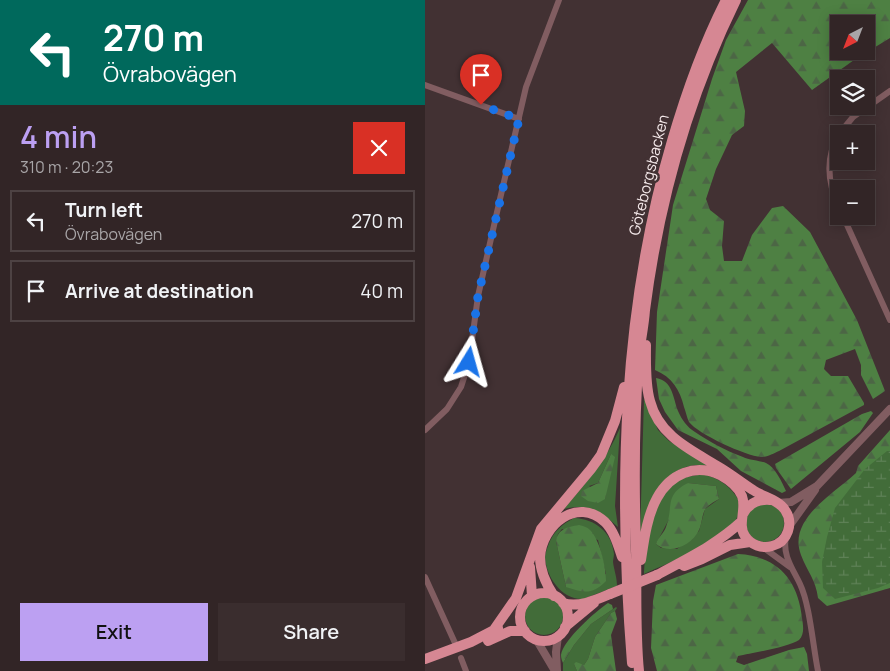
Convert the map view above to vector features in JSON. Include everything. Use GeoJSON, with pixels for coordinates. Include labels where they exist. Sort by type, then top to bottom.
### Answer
{"type":"FeatureCollection","features":[{"type":"Feature","properties":{"kind":"highway","name":"Göteborgsbacken"},"geometry":{"type":"LineString","coordinates":[[630,365],[643,261],[665,165],[683,102],[726,0]]}},
{"type":"Feature","properties":{"kind":"highway","name":"Göteborgsbacken"},"geometry":{"type":"LineString","coordinates":[[645,311],[656,238],[673,166],[702,76],[736,0]]}},
{"type":"Feature","properties":{"kind":"highway"},"geometry":{"type":"LineString","coordinates":[[425,659],[471,642],[493,631],[510,619],[532,596],[543,593],[575,604],[606,596],[697,561],[730,544],[750,542],[763,547],[777,545],[786,536],[789,525],[787,512],[775,501],[756,492],[711,462],[691,452],[660,424],[654,413],[647,391],[645,311]]}},
{"type":"Feature","properties":{"kind":"highway"},"geometry":{"type":"LineString","coordinates":[[639,671],[635,453],[639,354],[645,311]]}},
{"type":"Feature","properties":{"kind":"highway"},"geometry":{"type":"LineString","coordinates":[[493,631],[516,598],[541,529],[591,470],[601,455],[615,421],[630,365]]}},
{"type":"Feature","properties":{"kind":"highway"},"geometry":{"type":"LineString","coordinates":[[630,365],[625,437],[625,567],[633,671]]}},
{"type":"Feature","properties":{"kind":"highway"},"geometry":{"type":"LineString","coordinates":[[637,595],[643,549],[654,504],[661,490],[673,478],[687,472],[701,470],[710,471],[731,482],[744,502],[742,529],[750,542]]}},
{"type":"Feature","properties":{"kind":"highway"},"geometry":{"type":"LineString","coordinates":[[657,575],[723,538],[742,518],[751,504],[757,501],[775,501]]}},
{"type":"Feature","properties":{"kind":"highway"},"geometry":{"type":"LineString","coordinates":[[565,627],[567,617],[559,599],[543,575],[540,558],[541,549],[553,526],[566,515],[582,512],[598,517],[605,522],[615,538],[625,567]]}},
{"type":"Feature","properties":{"kind":"highway"},"geometry":{"type":"LineString","coordinates":[[530,561],[532,596]]}},
{"type":"Feature","properties":{"kind":"highway"},"geometry":{"type":"LineString","coordinates":[[522,607],[520,617],[525,631],[536,639],[544,640],[558,636],[585,609],[606,596]]}},
{"type":"Feature","properties":{"kind":"highway"},"geometry":{"type":"LineString","coordinates":[[425,664],[510,631],[525,631]]}},
{"type":"Feature","properties":{"kind":"street"},"geometry":{"type":"LineString","coordinates":[[425,430],[447,409],[461,387],[469,362],[478,296],[519,119],[527,87],[559,0]]}},
{"type":"Feature","properties":{"kind":"street"},"geometry":{"type":"LineString","coordinates":[[425,85],[519,119]]}},
{"type":"Feature","properties":{"kind":"street"},"geometry":{"type":"LineString","coordinates":[[846,125],[853,117],[890,91]]}},
{"type":"Feature","properties":{"kind":"street"},"geometry":{"type":"LineString","coordinates":[[830,162],[828,175],[830,186]]}},
{"type":"Feature","properties":{"kind":"street"},"geometry":{"type":"LineString","coordinates":[[847,225],[890,320]]}},
{"type":"Feature","properties":{"kind":"street"},"geometry":{"type":"LineString","coordinates":[[789,525],[817,486],[890,409]]}},
{"type":"Feature","properties":{"kind":"street"},"geometry":{"type":"LineString","coordinates":[[775,501],[791,502],[817,486]]}},
{"type":"Feature","properties":{"kind":"street"},"geometry":{"type":"LineString","coordinates":[[786,536],[784,544],[791,567],[804,593],[817,671]]}},
{"type":"Feature","properties":{"kind":"street"},"geometry":{"type":"LineString","coordinates":[[763,547],[791,567]]}},
{"type":"Feature","properties":{"kind":"street"},"geometry":{"type":"LineString","coordinates":[[425,577],[455,643]]}},
{"type":"Feature","properties":{"kind":"street"},"geometry":{"type":"LineString","coordinates":[[556,671],[558,636]]}},
{"type":"Feature","properties":{"kind":"street"},"geometry":{"type":"LineString","coordinates":[[536,639],[556,671]]}},
{"type":"Feature","properties":{"kind":"street"},"geometry":{"type":"LineString","coordinates":[[461,658],[466,671]]}},
{"type":"Feature","properties":{"kind":"green space"},"geometry":{"type":"Polygon","coordinates":[[[748,0],[890,0],[890,38],[875,47],[875,15],[830,15],[830,60],[854,60],[840,70],[830,70],[830,77],[812,90],[772,43],[736,72],[745,111],[744,126],[732,135],[716,169],[706,199],[710,210],[724,221],[722,246],[724,261],[742,261],[752,235],[772,208],[783,206],[810,232],[857,320],[885,391],[873,399],[861,375],[861,365],[855,349],[826,360],[824,369],[831,376],[848,376],[864,405],[779,451],[764,457],[754,456],[734,449],[694,427],[689,422],[680,395],[671,380],[655,370],[657,312],[673,205],[726,40],[748,0]]]}},
{"type":"Feature","properties":{"kind":"green space"},"geometry":{"type":"Polygon","coordinates":[[[656,378],[669,386],[678,411],[690,428],[730,452],[769,465],[778,475],[786,491],[782,493],[741,471],[717,449],[678,430],[665,412],[659,399],[656,378]]]}},
{"type":"Feature","properties":{"kind":"green space"},"geometry":{"type":"Polygon","coordinates":[[[644,398],[658,430],[669,441],[710,466],[694,465],[681,469],[671,476],[656,498],[640,537],[644,398]]]}},
{"type":"Feature","properties":{"kind":"green space"},"geometry":{"type":"Polygon","coordinates":[[[871,411],[873,413],[860,432],[791,489],[775,464],[862,414],[871,411]]]}},
{"type":"Feature","properties":{"kind":"green space"},"geometry":{"type":"Polygon","coordinates":[[[620,428],[615,506],[618,527],[594,510],[580,507],[564,509],[595,471],[620,428]],[[611,454],[598,483],[589,486],[605,499],[611,454]]]}},
{"type":"Feature","properties":{"kind":"green space"},"geometry":{"type":"Polygon","coordinates":[[[890,430],[890,588],[827,606],[818,598],[813,581],[801,555],[798,542],[801,530],[815,508],[856,473],[858,466],[890,430]]]}},
{"type":"Feature","properties":{"kind":"green space"},"geometry":{"type":"Polygon","coordinates":[[[887,451],[890,451],[890,583],[835,599],[823,588],[822,562],[835,508],[865,469],[887,451]]]}},
{"type":"Feature","properties":{"kind":"green space"},"geometry":{"type":"Polygon","coordinates":[[[611,454],[615,457],[605,499],[598,503],[588,501],[581,496],[582,491],[598,483],[611,454]]]}},
{"type":"Feature","properties":{"kind":"green space"},"geometry":{"type":"Polygon","coordinates":[[[702,474],[717,479],[733,491],[739,503],[739,512],[736,520],[731,527],[712,541],[689,554],[644,574],[651,523],[661,498],[676,481],[702,474]],[[688,483],[656,544],[661,548],[677,549],[699,531],[705,509],[719,499],[716,486],[688,483]]]}},
{"type":"Feature","properties":{"kind":"green space"},"geometry":{"type":"Polygon","coordinates":[[[688,483],[716,486],[719,499],[706,508],[699,530],[691,540],[674,549],[662,547],[656,544],[666,527],[673,497],[680,487],[688,483]]]}},
{"type":"Feature","properties":{"kind":"green space"},"geometry":{"type":"Polygon","coordinates":[[[765,504],[779,509],[784,523],[779,537],[765,542],[751,537],[746,523],[751,509],[765,504]]]}},
{"type":"Feature","properties":{"kind":"green space"},"geometry":{"type":"Polygon","coordinates":[[[574,518],[589,521],[606,533],[613,546],[613,562],[617,580],[617,586],[583,599],[568,596],[557,586],[548,572],[545,557],[550,541],[555,533],[561,526],[574,518]],[[562,529],[558,534],[556,541],[566,587],[606,574],[598,540],[562,529]]]}},
{"type":"Feature","properties":{"kind":"green space"},"geometry":{"type":"Polygon","coordinates":[[[579,525],[588,528],[594,534],[602,554],[605,569],[606,581],[596,589],[587,592],[566,587],[556,541],[561,531],[579,525]]]}},
{"type":"Feature","properties":{"kind":"green space"},"geometry":{"type":"Polygon","coordinates":[[[738,554],[764,559],[783,572],[796,592],[800,604],[803,629],[801,638],[794,643],[738,656],[736,662],[744,665],[804,647],[807,654],[809,671],[657,671],[651,648],[653,601],[656,585],[738,554]]]}},
{"type":"Feature","properties":{"kind":"green space"},"geometry":{"type":"Polygon","coordinates":[[[544,597],[551,598],[557,603],[562,609],[562,623],[557,629],[551,634],[544,635],[537,634],[531,629],[526,623],[525,616],[526,609],[531,603],[537,598],[544,597]]]}},
{"type":"Feature","properties":{"kind":"green space"},"geometry":{"type":"Polygon","coordinates":[[[608,603],[612,605],[613,609],[591,624],[574,645],[563,663],[561,655],[567,642],[588,619],[608,603]]]}},
{"type":"Feature","properties":{"kind":"green space"},"geometry":{"type":"Polygon","coordinates":[[[616,607],[595,637],[588,659],[584,665],[574,664],[577,671],[563,671],[563,663],[574,645],[591,624],[616,607]]]}},
{"type":"Feature","properties":{"kind":"green space"},"geometry":{"type":"Polygon","coordinates":[[[615,611],[617,619],[611,635],[616,671],[577,671],[574,664],[576,662],[584,665],[588,659],[595,637],[611,613],[615,611]]]}},
{"type":"Feature","properties":{"kind":"route"},"geometry":{"type":"LineString","coordinates":[[469,362],[478,296],[519,119],[481,105]]}}]}
